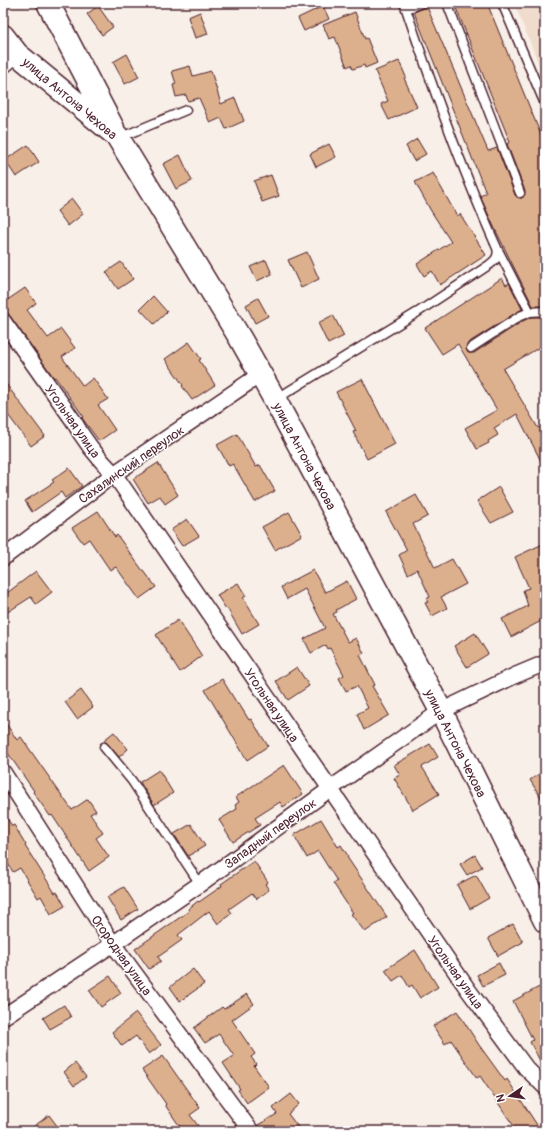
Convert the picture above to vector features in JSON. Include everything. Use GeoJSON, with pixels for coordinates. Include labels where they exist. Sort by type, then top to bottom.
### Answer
{"type":"FeatureCollection","features":[{"type":"Feature","properties":{"kind":"street"},"geometry":{"type":"LineString","coordinates":[[52,6],[118,137]]}},
{"type":"Feature","properties":{"kind":"street","name":"улица Антона Чехова"},"geometry":{"type":"LineString","coordinates":[[3,36],[10,60],[118,137],[261,374],[441,711],[545,921]]}},
{"type":"Feature","properties":{"kind":"street","name":"Угольная улица"},"geometry":{"type":"LineString","coordinates":[[3,322],[73,420],[81,436],[114,474],[469,991],[526,1068],[545,1087]]}},
{"type":"Feature","properties":{"kind":"street","name":"Сахалинский переулок"},"geometry":{"type":"LineString","coordinates":[[3,558],[114,474],[261,374]]}},
{"type":"Feature","properties":{"kind":"street","name":"Западный переулок"},"geometry":{"type":"LineString","coordinates":[[3,1017],[200,884],[330,789],[441,711],[545,663]]}},
{"type":"Feature","properties":{"kind":"street","name":"Огородная улица"},"geometry":{"type":"LineString","coordinates":[[3,772],[113,944],[251,1131]]}},
{"type":"Feature","properties":{"kind":"lane"},"geometry":{"type":"LineString","coordinates":[[422,3],[405,6],[428,74],[474,195],[497,248],[530,312]]}},
{"type":"Feature","properties":{"kind":"lane"},"geometry":{"type":"LineString","coordinates":[[447,3],[520,193]]}},
{"type":"Feature","properties":{"kind":"lane"},"geometry":{"type":"LineString","coordinates":[[502,3],[545,104]]}},
{"type":"Feature","properties":{"kind":"lane"},"geometry":{"type":"LineString","coordinates":[[118,137],[186,110]]}},
{"type":"Feature","properties":{"kind":"lane"},"geometry":{"type":"LineString","coordinates":[[275,400],[418,312],[489,265],[496,260],[498,256],[497,248]]}},
{"type":"Feature","properties":{"kind":"lane"},"geometry":{"type":"LineString","coordinates":[[471,348],[520,316],[530,312],[545,311]]}},
{"type":"Feature","properties":{"kind":"lane"},"geometry":{"type":"LineString","coordinates":[[104,747],[132,781],[200,884]]}},
{"type":"Feature","properties":{"kind":"shaded area"},"geometry":{"type":"Polygon","coordinates":[[[514,3],[545,3],[545,79],[514,3]]]}},
{"type":"Feature","properties":{"kind":"building"},"geometry":{"type":"Polygon","coordinates":[[[454,3],[487,3],[545,145],[545,306],[533,306],[480,196],[486,193],[414,12],[427,7],[488,151],[497,148],[515,195],[522,198],[525,191],[507,144],[510,142],[454,3]]]}},
{"type":"Feature","properties":{"kind":"building"},"geometry":{"type":"Polygon","coordinates":[[[98,6],[113,27],[102,35],[87,14],[98,6]]]}},
{"type":"Feature","properties":{"kind":"building"},"geometry":{"type":"Polygon","coordinates":[[[323,6],[329,19],[304,31],[298,18],[323,6]]]}},
{"type":"Feature","properties":{"kind":"building"},"geometry":{"type":"Polygon","coordinates":[[[200,12],[208,34],[195,38],[188,17],[200,12]]]}},
{"type":"Feature","properties":{"kind":"building"},"geometry":{"type":"Polygon","coordinates":[[[355,12],[365,39],[367,38],[377,63],[365,68],[364,65],[353,69],[351,65],[347,67],[335,37],[329,39],[323,25],[355,12]]]}},
{"type":"Feature","properties":{"kind":"building"},"geometry":{"type":"Polygon","coordinates":[[[127,54],[139,77],[125,84],[113,62],[127,54]]]}},
{"type":"Feature","properties":{"kind":"building"},"geometry":{"type":"Polygon","coordinates":[[[399,61],[406,77],[404,78],[417,107],[389,120],[381,104],[388,101],[375,71],[399,61]]]}},
{"type":"Feature","properties":{"kind":"building"},"geometry":{"type":"Polygon","coordinates":[[[190,66],[193,76],[211,71],[221,104],[235,98],[244,121],[226,129],[221,118],[210,123],[199,98],[188,101],[186,95],[176,97],[173,85],[176,84],[172,71],[190,66]]]}},
{"type":"Feature","properties":{"kind":"building"},"geometry":{"type":"Polygon","coordinates":[[[417,139],[426,154],[414,161],[406,146],[417,139]]]}},
{"type":"Feature","properties":{"kind":"building"},"geometry":{"type":"Polygon","coordinates":[[[329,144],[336,157],[316,167],[310,154],[329,144]]]}},
{"type":"Feature","properties":{"kind":"building"},"geometry":{"type":"Polygon","coordinates":[[[28,145],[39,162],[16,177],[5,160],[28,145]]]}},
{"type":"Feature","properties":{"kind":"building"},"geometry":{"type":"Polygon","coordinates":[[[180,155],[192,181],[176,189],[163,164],[180,155]]]}},
{"type":"Feature","properties":{"kind":"building"},"geometry":{"type":"Polygon","coordinates":[[[433,173],[457,216],[460,214],[486,255],[440,285],[432,271],[424,276],[417,264],[451,242],[431,211],[415,182],[433,173]]]}},
{"type":"Feature","properties":{"kind":"building"},"geometry":{"type":"Polygon","coordinates":[[[271,175],[279,196],[262,202],[254,181],[271,175]]]}},
{"type":"Feature","properties":{"kind":"building"},"geometry":{"type":"Polygon","coordinates":[[[72,199],[83,214],[68,226],[57,211],[72,199]]]}},
{"type":"Feature","properties":{"kind":"building"},"geometry":{"type":"Polygon","coordinates":[[[307,252],[319,279],[301,288],[288,260],[307,252]]]}},
{"type":"Feature","properties":{"kind":"building"},"geometry":{"type":"Polygon","coordinates":[[[266,260],[272,274],[257,281],[250,267],[266,260]]]}},
{"type":"Feature","properties":{"kind":"building"},"geometry":{"type":"Polygon","coordinates":[[[121,262],[133,279],[118,289],[106,272],[121,262]]]}},
{"type":"Feature","properties":{"kind":"building"},"geometry":{"type":"Polygon","coordinates":[[[502,278],[506,285],[509,283],[522,309],[468,343],[466,349],[468,353],[474,353],[523,321],[531,317],[545,317],[545,344],[503,369],[538,428],[545,425],[545,469],[517,414],[494,428],[498,435],[488,441],[489,443],[477,449],[465,428],[497,410],[458,344],[442,354],[425,328],[502,278]]]}},
{"type":"Feature","properties":{"kind":"building"},"geometry":{"type":"Polygon","coordinates":[[[25,288],[36,303],[27,310],[48,338],[61,329],[75,348],[62,357],[83,386],[93,378],[108,399],[98,405],[115,430],[99,441],[82,418],[84,417],[55,377],[54,378],[3,306],[3,303],[25,288]]]}},
{"type":"Feature","properties":{"kind":"building"},"geometry":{"type":"Polygon","coordinates":[[[153,296],[167,312],[154,324],[140,309],[153,296]]]}},
{"type":"Feature","properties":{"kind":"building"},"geometry":{"type":"Polygon","coordinates":[[[258,298],[268,316],[255,323],[246,305],[258,298]]]}},
{"type":"Feature","properties":{"kind":"building"},"geometry":{"type":"Polygon","coordinates":[[[333,315],[344,336],[328,344],[318,323],[333,315]]]}},
{"type":"Feature","properties":{"kind":"building"},"geometry":{"type":"Polygon","coordinates":[[[189,342],[201,359],[199,360],[215,385],[192,400],[165,359],[189,342]]]}},
{"type":"Feature","properties":{"kind":"building"},"geometry":{"type":"Polygon","coordinates":[[[362,379],[395,444],[367,459],[353,432],[356,431],[336,392],[362,379]]]}},
{"type":"Feature","properties":{"kind":"building"},"geometry":{"type":"Polygon","coordinates":[[[3,380],[45,436],[31,446],[3,408],[3,380]]]}},
{"type":"Feature","properties":{"kind":"building"},"geometry":{"type":"Polygon","coordinates":[[[237,434],[256,467],[260,465],[275,491],[255,502],[233,464],[229,466],[217,445],[237,434]]]}},
{"type":"Feature","properties":{"kind":"building"},"geometry":{"type":"Polygon","coordinates":[[[158,463],[178,495],[165,504],[160,496],[148,503],[133,479],[158,463]]]}},
{"type":"Feature","properties":{"kind":"building"},"geometry":{"type":"Polygon","coordinates":[[[69,468],[82,486],[65,498],[61,492],[32,512],[25,501],[54,482],[52,480],[69,468]]]}},
{"type":"Feature","properties":{"kind":"building"},"geometry":{"type":"Polygon","coordinates":[[[499,487],[513,512],[491,523],[477,501],[499,487]]]}},
{"type":"Feature","properties":{"kind":"building"},"geometry":{"type":"Polygon","coordinates":[[[416,495],[428,516],[413,524],[435,568],[452,559],[466,584],[441,597],[447,608],[432,616],[425,603],[428,602],[426,599],[430,597],[417,569],[408,574],[399,555],[407,550],[386,512],[416,495]]]}},
{"type":"Feature","properties":{"kind":"building"},"geometry":{"type":"Polygon","coordinates":[[[98,511],[115,537],[117,535],[156,587],[139,599],[116,567],[110,570],[89,539],[83,543],[72,528],[98,511]]]}},
{"type":"Feature","properties":{"kind":"building"},"geometry":{"type":"Polygon","coordinates":[[[289,512],[302,535],[275,550],[262,527],[289,512]]]}},
{"type":"Feature","properties":{"kind":"building"},"geometry":{"type":"Polygon","coordinates":[[[187,519],[199,536],[182,546],[171,530],[187,519]]]}},
{"type":"Feature","properties":{"kind":"building"},"geometry":{"type":"Polygon","coordinates":[[[545,543],[545,619],[511,637],[502,619],[528,606],[523,590],[529,588],[515,557],[545,543]]]}},
{"type":"Feature","properties":{"kind":"building"},"geometry":{"type":"Polygon","coordinates":[[[313,570],[325,592],[347,581],[356,599],[336,610],[337,612],[333,614],[348,642],[356,638],[364,653],[360,655],[375,685],[372,686],[389,715],[364,730],[357,714],[368,708],[357,686],[346,691],[339,678],[344,675],[330,648],[328,649],[326,645],[311,653],[304,639],[325,628],[305,589],[287,599],[281,587],[313,570]]]}},
{"type":"Feature","properties":{"kind":"building"},"geometry":{"type":"Polygon","coordinates":[[[36,571],[52,592],[36,604],[31,597],[3,615],[3,596],[36,571]]]}},
{"type":"Feature","properties":{"kind":"building"},"geometry":{"type":"Polygon","coordinates":[[[238,583],[246,596],[243,598],[259,624],[242,634],[227,608],[226,609],[217,595],[238,583]]]}},
{"type":"Feature","properties":{"kind":"building"},"geometry":{"type":"Polygon","coordinates":[[[178,620],[202,656],[180,672],[156,635],[178,620]]]}},
{"type":"Feature","properties":{"kind":"building"},"geometry":{"type":"Polygon","coordinates":[[[475,633],[488,654],[467,667],[454,646],[475,633]]]}},
{"type":"Feature","properties":{"kind":"building"},"geometry":{"type":"Polygon","coordinates":[[[297,667],[309,686],[288,700],[276,681],[297,667]]]}},
{"type":"Feature","properties":{"kind":"building"},"geometry":{"type":"Polygon","coordinates":[[[222,679],[238,705],[239,704],[249,720],[251,719],[268,746],[247,760],[205,690],[222,679]]]}},
{"type":"Feature","properties":{"kind":"building"},"geometry":{"type":"Polygon","coordinates":[[[81,690],[93,707],[77,719],[65,702],[81,690]]]}},
{"type":"Feature","properties":{"kind":"building"},"geometry":{"type":"Polygon","coordinates":[[[3,719],[17,740],[21,737],[72,810],[88,799],[96,811],[90,814],[103,833],[96,838],[109,857],[89,871],[52,815],[50,816],[33,792],[34,791],[3,746],[3,719]]]}},
{"type":"Feature","properties":{"kind":"building"},"geometry":{"type":"Polygon","coordinates":[[[114,732],[128,749],[119,757],[104,740],[114,732]]]}},
{"type":"Feature","properties":{"kind":"building"},"geometry":{"type":"Polygon","coordinates":[[[430,744],[438,757],[422,767],[439,794],[413,810],[394,778],[400,775],[394,765],[430,744]]]}},
{"type":"Feature","properties":{"kind":"building"},"geometry":{"type":"Polygon","coordinates":[[[284,765],[303,794],[283,807],[280,802],[255,818],[260,825],[233,842],[219,820],[237,809],[235,805],[239,802],[236,797],[284,765]]]}},
{"type":"Feature","properties":{"kind":"building"},"geometry":{"type":"Polygon","coordinates":[[[159,770],[173,793],[154,805],[140,782],[159,770]]]}},
{"type":"Feature","properties":{"kind":"building"},"geometry":{"type":"Polygon","coordinates":[[[545,770],[545,804],[530,780],[545,770]]]}},
{"type":"Feature","properties":{"kind":"building"},"geometry":{"type":"Polygon","coordinates":[[[3,812],[12,826],[14,825],[26,845],[25,846],[65,906],[51,914],[41,896],[38,898],[20,868],[13,872],[3,855],[3,812]]]}},
{"type":"Feature","properties":{"kind":"building"},"geometry":{"type":"Polygon","coordinates":[[[321,819],[338,847],[341,845],[348,856],[347,857],[387,917],[365,932],[351,914],[353,913],[333,883],[337,881],[318,851],[307,858],[294,835],[321,819]]]}},
{"type":"Feature","properties":{"kind":"building"},"geometry":{"type":"Polygon","coordinates":[[[191,824],[205,846],[188,856],[174,834],[191,824]]]}},
{"type":"Feature","properties":{"kind":"building"},"geometry":{"type":"Polygon","coordinates":[[[475,855],[482,867],[467,875],[460,864],[475,855]]]}},
{"type":"Feature","properties":{"kind":"building"},"geometry":{"type":"Polygon","coordinates":[[[254,861],[268,882],[265,884],[269,890],[257,899],[252,893],[229,909],[232,913],[218,924],[209,911],[178,935],[182,940],[158,957],[161,961],[149,969],[135,949],[189,911],[188,909],[198,901],[199,902],[222,886],[221,884],[254,861]]]}},
{"type":"Feature","properties":{"kind":"building"},"geometry":{"type":"Polygon","coordinates":[[[476,875],[489,898],[470,909],[457,885],[476,875]]]}},
{"type":"Feature","properties":{"kind":"building"},"geometry":{"type":"Polygon","coordinates":[[[124,887],[138,909],[121,920],[107,897],[124,887]]]}},
{"type":"Feature","properties":{"kind":"building"},"geometry":{"type":"Polygon","coordinates":[[[513,924],[523,942],[498,956],[488,938],[513,924]]]}},
{"type":"Feature","properties":{"kind":"building"},"geometry":{"type":"Polygon","coordinates":[[[415,950],[438,987],[420,998],[412,985],[409,987],[402,975],[393,981],[385,970],[415,950]]]}},
{"type":"Feature","properties":{"kind":"building"},"geometry":{"type":"Polygon","coordinates":[[[499,963],[505,975],[483,986],[477,975],[499,963]]]}},
{"type":"Feature","properties":{"kind":"building"},"geometry":{"type":"Polygon","coordinates":[[[193,969],[204,984],[180,1001],[170,987],[193,969]]]}},
{"type":"Feature","properties":{"kind":"building"},"geometry":{"type":"Polygon","coordinates":[[[110,976],[121,993],[101,1007],[89,990],[110,976]]]}},
{"type":"Feature","properties":{"kind":"building"},"geometry":{"type":"Polygon","coordinates":[[[545,984],[545,1070],[530,1042],[533,1040],[513,1001],[545,984]]]}},
{"type":"Feature","properties":{"kind":"building"},"geometry":{"type":"Polygon","coordinates":[[[247,994],[254,1004],[232,1020],[255,1054],[251,1057],[256,1064],[254,1066],[269,1087],[247,1103],[238,1090],[240,1089],[223,1063],[234,1056],[219,1034],[205,1043],[194,1028],[222,1007],[224,1009],[247,994]]]}},
{"type":"Feature","properties":{"kind":"building"},"geometry":{"type":"Polygon","coordinates":[[[64,1005],[71,1017],[50,1029],[43,1018],[64,1005]]]}},
{"type":"Feature","properties":{"kind":"building"},"geometry":{"type":"Polygon","coordinates":[[[457,1011],[505,1081],[507,1079],[541,1131],[517,1131],[480,1076],[477,1078],[451,1040],[445,1044],[433,1026],[457,1011]]]}},
{"type":"Feature","properties":{"kind":"building"},"geometry":{"type":"Polygon","coordinates":[[[136,1013],[161,1045],[149,1054],[136,1036],[122,1046],[112,1032],[136,1013]]]}},
{"type":"Feature","properties":{"kind":"building"},"geometry":{"type":"Polygon","coordinates":[[[163,1056],[200,1108],[190,1115],[202,1131],[183,1131],[142,1070],[163,1056]]]}},
{"type":"Feature","properties":{"kind":"building"},"geometry":{"type":"Polygon","coordinates":[[[75,1063],[86,1077],[74,1086],[64,1072],[75,1063]]]}},
{"type":"Feature","properties":{"kind":"building"},"geometry":{"type":"Polygon","coordinates":[[[291,1094],[299,1104],[288,1114],[301,1131],[260,1131],[258,1125],[277,1114],[273,1108],[291,1094]]]}},
{"type":"Feature","properties":{"kind":"building"},"geometry":{"type":"Polygon","coordinates":[[[49,1115],[61,1131],[28,1131],[49,1115]]]}}]}
